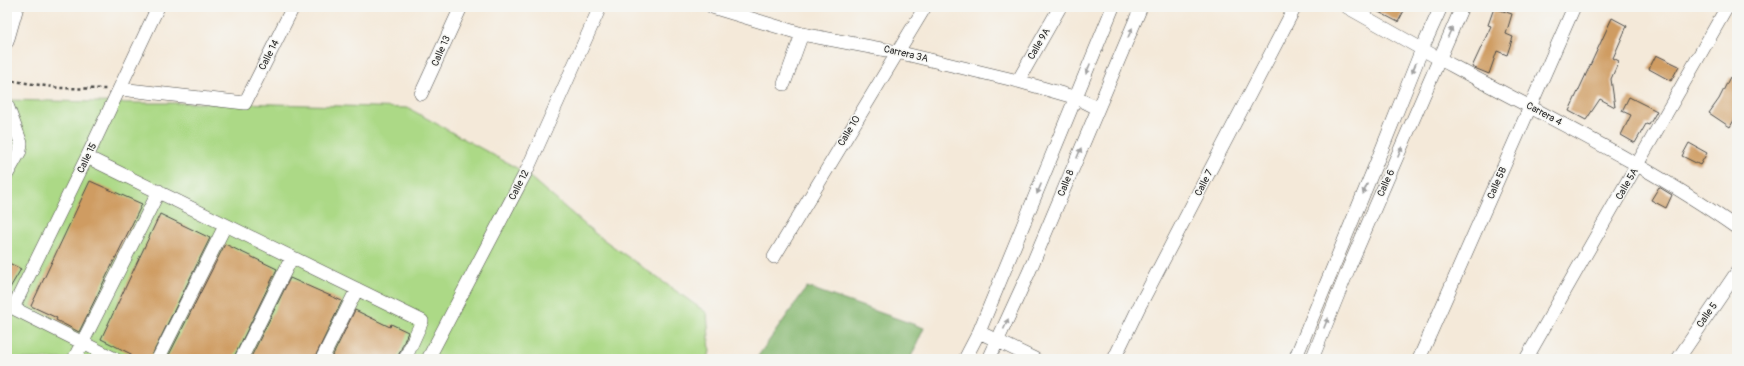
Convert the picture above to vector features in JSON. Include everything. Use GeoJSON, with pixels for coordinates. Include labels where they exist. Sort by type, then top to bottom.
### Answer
{"type":"FeatureCollection","features":[{"type":"Feature","properties":{"kind":"street"},"geometry":{"type":"LineString","coordinates":[[7,42],[17,7]]}},
{"type":"Feature","properties":{"kind":"street","name":"Calle 15"},"geometry":{"type":"LineString","coordinates":[[82,343],[13,308],[87,158],[158,7]]}},
{"type":"Feature","properties":{"kind":"street","name":"Calle 14"},"geometry":{"type":"LineString","coordinates":[[120,89],[244,103],[293,7]]}},
{"type":"Feature","properties":{"kind":"street","name":"Calle 13"},"geometry":{"type":"LineString","coordinates":[[421,94],[461,7]]}},
{"type":"Feature","properties":{"kind":"street","name":"Calle 12"},"geometry":{"type":"LineString","coordinates":[[428,359],[528,170],[600,7]]}},
{"type":"Feature","properties":{"kind":"street","name":"Carrera 3A"},"geometry":{"type":"LineString","coordinates":[[712,7],[802,34],[897,52],[1018,81],[1077,98],[1097,108]]}},
{"type":"Feature","properties":{"kind":"street","name":"Calle 10"},"geometry":{"type":"LineString","coordinates":[[774,257],[925,7]]}},
{"type":"Feature","properties":{"kind":"street","name":"Calle 9A"},"geometry":{"type":"LineString","coordinates":[[1018,81],[1060,7]]}},
{"type":"Feature","properties":{"kind":"street"},"geometry":{"type":"LineString","coordinates":[[965,359],[979,332],[1077,98],[1113,7]]}},
{"type":"Feature","properties":{"kind":"street","name":"Calle 8"},"geometry":{"type":"LineString","coordinates":[[989,359],[999,341],[1141,7]]}},
{"type":"Feature","properties":{"kind":"street","name":"Calle 7"},"geometry":{"type":"LineString","coordinates":[[1114,359],[1139,307],[1295,7]]}},
{"type":"Feature","properties":{"kind":"street","name":"Carrera 4"},"geometry":{"type":"LineString","coordinates":[[1347,7],[1638,165],[1701,202],[1737,228]]}},
{"type":"Feature","properties":{"kind":"street","name":"Calle 6"},"geometry":{"type":"LineString","coordinates":[[1294,359],[1335,258],[1380,154],[1422,49],[1441,7]]}},
{"type":"Feature","properties":{"kind":"street","name":"Calle 6"},"geometry":{"type":"LineString","coordinates":[[1312,359],[1350,265],[1462,7]]}},
{"type":"Feature","properties":{"kind":"street","name":"Calle 5B"},"geometry":{"type":"LineString","coordinates":[[1419,359],[1574,7]]}},
{"type":"Feature","properties":{"kind":"street","name":"Calle 5A"},"geometry":{"type":"LineString","coordinates":[[1526,359],[1727,7]]}},
{"type":"Feature","properties":{"kind":"street"},"geometry":{"type":"LineString","coordinates":[[784,84],[802,34]]}},
{"type":"Feature","properties":{"kind":"street"},"geometry":{"type":"LineString","coordinates":[[7,105],[22,143],[20,151],[7,174]]}},
{"type":"Feature","properties":{"kind":"street"},"geometry":{"type":"LineString","coordinates":[[87,158],[158,191],[225,226],[422,321],[405,359]]}},
{"type":"Feature","properties":{"kind":"street"},"geometry":{"type":"LineString","coordinates":[[74,359],[158,191]]}},
{"type":"Feature","properties":{"kind":"street"},"geometry":{"type":"LineString","coordinates":[[158,359],[225,226]]}},
{"type":"Feature","properties":{"kind":"street"},"geometry":{"type":"LineString","coordinates":[[241,359],[292,258]]}},
{"type":"Feature","properties":{"kind":"street"},"geometry":{"type":"LineString","coordinates":[[1335,258],[1350,265]]}},
{"type":"Feature","properties":{"kind":"street","name":"Calle 5"},"geometry":{"type":"LineString","coordinates":[[1678,359],[1737,272]]}},
{"type":"Feature","properties":{"kind":"street"},"geometry":{"type":"LineString","coordinates":[[322,359],[357,289]]}},
{"type":"Feature","properties":{"kind":"street"},"geometry":{"type":"LineString","coordinates":[[979,332],[1035,359]]}},
{"type":"Feature","properties":{"kind":"street"},"geometry":{"type":"LineString","coordinates":[[82,343],[115,359]]}},
{"type":"Feature","properties":{"kind":"path"},"geometry":{"type":"LineString","coordinates":[[7,80],[60,88],[120,89]]}},
{"type":"Feature","properties":{"kind":"green space"},"geometry":{"type":"Polygon","coordinates":[[[7,100],[139,103],[241,103],[408,108],[524,172],[597,235],[707,313],[710,351],[708,359],[7,359],[7,100]]]}},
{"type":"Feature","properties":{"kind":"green space"},"geometry":{"type":"Polygon","coordinates":[[[807,287],[924,328],[910,359],[756,359],[807,287]]]}},
{"type":"Feature","properties":{"kind":"building"},"geometry":{"type":"Polygon","coordinates":[[[1369,7],[1406,7],[1398,22],[1369,7]]]}},
{"type":"Feature","properties":{"kind":"building"},"geometry":{"type":"Polygon","coordinates":[[[1494,8],[1512,14],[1506,34],[1513,37],[1507,55],[1497,51],[1489,74],[1472,67],[1491,26],[1488,25],[1494,8]]]}},
{"type":"Feature","properties":{"kind":"building"},"geometry":{"type":"Polygon","coordinates":[[[1612,18],[1627,26],[1613,58],[1619,61],[1611,79],[1615,107],[1600,99],[1586,120],[1569,111],[1612,18]]]}},
{"type":"Feature","properties":{"kind":"building"},"geometry":{"type":"Polygon","coordinates":[[[1656,55],[1679,66],[1671,81],[1649,69],[1656,55]]]}},
{"type":"Feature","properties":{"kind":"building"},"geometry":{"type":"Polygon","coordinates":[[[1730,77],[1737,82],[1737,115],[1730,127],[1709,113],[1719,99],[1730,77]]]}},
{"type":"Feature","properties":{"kind":"building"},"geometry":{"type":"Polygon","coordinates":[[[1629,97],[1657,111],[1649,125],[1646,124],[1635,143],[1621,135],[1631,115],[1622,111],[1629,97]]]}},
{"type":"Feature","properties":{"kind":"building"},"geometry":{"type":"Polygon","coordinates":[[[1689,143],[1707,153],[1700,165],[1682,156],[1689,143]]]}},
{"type":"Feature","properties":{"kind":"building"},"geometry":{"type":"Polygon","coordinates":[[[90,181],[142,204],[79,332],[56,320],[57,318],[31,306],[90,181]]]}},
{"type":"Feature","properties":{"kind":"building"},"geometry":{"type":"Polygon","coordinates":[[[1659,187],[1672,195],[1666,208],[1651,200],[1659,187]]]}},
{"type":"Feature","properties":{"kind":"building"},"geometry":{"type":"Polygon","coordinates":[[[160,214],[210,238],[150,359],[129,359],[131,354],[101,339],[160,214]]]}},
{"type":"Feature","properties":{"kind":"building"},"geometry":{"type":"Polygon","coordinates":[[[225,244],[277,269],[233,359],[167,359],[225,244]]]}},
{"type":"Feature","properties":{"kind":"building"},"geometry":{"type":"Polygon","coordinates":[[[7,262],[21,269],[7,293],[7,262]]]}},
{"type":"Feature","properties":{"kind":"building"},"geometry":{"type":"Polygon","coordinates":[[[290,278],[342,301],[314,359],[250,359],[290,278]]]}},
{"type":"Feature","properties":{"kind":"building"},"geometry":{"type":"Polygon","coordinates":[[[355,310],[390,327],[391,324],[408,332],[397,359],[331,359],[355,310]]]}}]}
